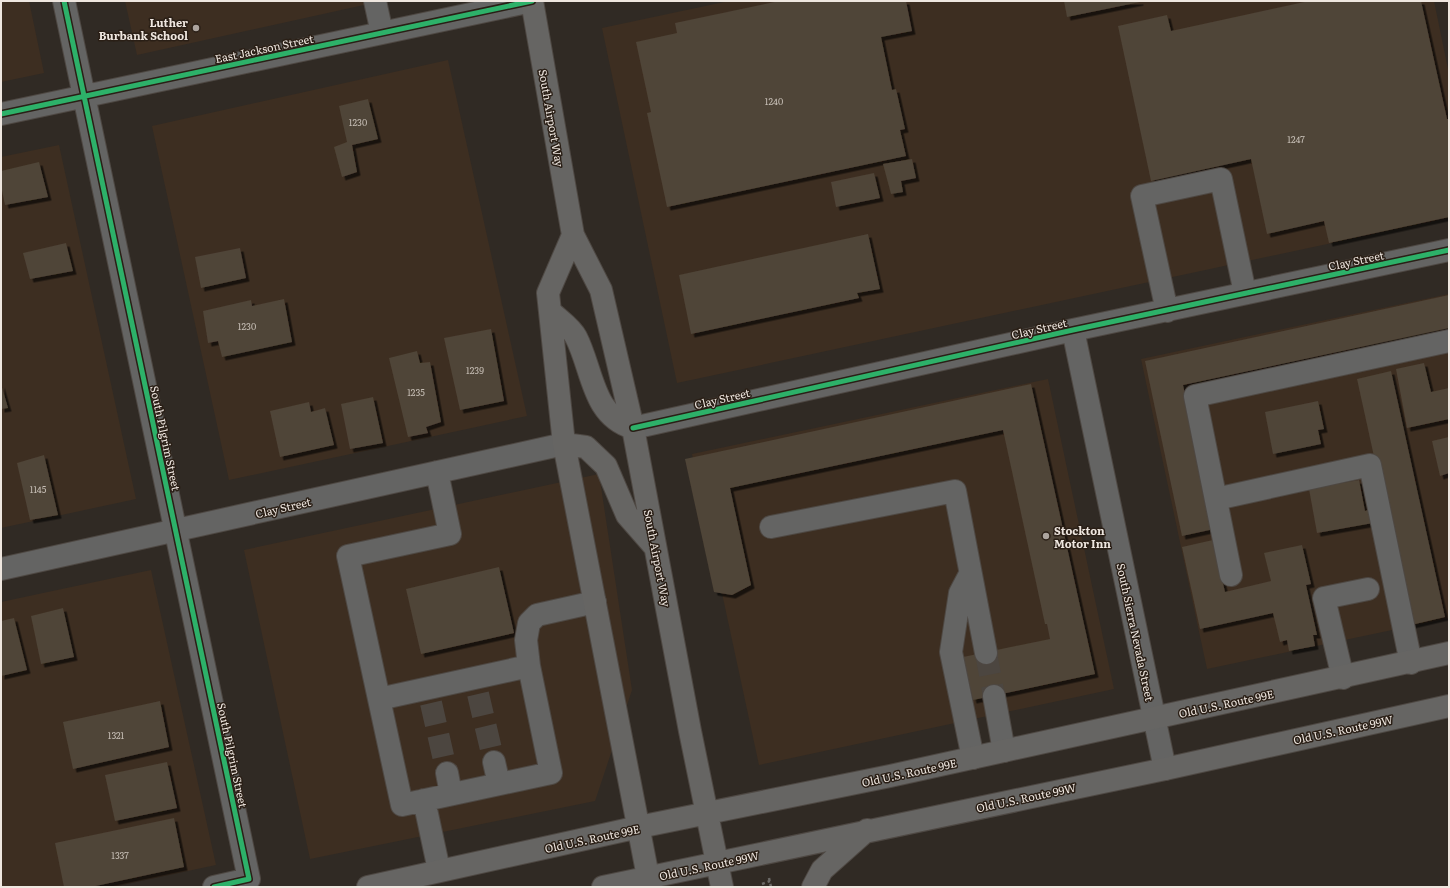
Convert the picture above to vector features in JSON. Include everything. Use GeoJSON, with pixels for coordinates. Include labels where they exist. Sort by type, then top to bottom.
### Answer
{"type":"FeatureCollection","features":[{"type":"Feature","properties":{"kind":"main road","name":"South Airport Way"},"geometry":{"type":"LineString","coordinates":[[532,1],[573,235],[601,290],[633,428],[722,887]]}},
{"type":"Feature","properties":{"kind":"main road"},"geometry":{"type":"LineString","coordinates":[[573,235],[548,294],[564,444],[649,882]]}},
{"type":"Feature","properties":{"kind":"main road"},"geometry":{"type":"LineString","coordinates":[[550,312],[575,335],[597,396],[610,416],[621,425],[633,428]]}},
{"type":"Feature","properties":{"kind":"main road"},"geometry":{"type":"LineString","coordinates":[[564,444],[586,447],[606,466],[627,515],[656,548]]}},
{"type":"Feature","properties":{"kind":"main road","name":"Old U.S. Route 99E"},"geometry":{"type":"LineString","coordinates":[[368,887],[439,870],[639,827],[973,758],[1343,678],[1449,653]]}},
{"type":"Feature","properties":{"kind":"main road","name":"Old U.S. Route 99W"},"geometry":{"type":"LineString","coordinates":[[603,887],[649,882],[717,863],[867,830],[1165,768],[1449,706]]}},
{"type":"Feature","properties":{"kind":"main road"},"geometry":{"type":"LineString","coordinates":[[812,887],[822,870],[867,830]]}},
{"type":"Feature","properties":{"kind":"street","name":"South Pilgrim Street"},"geometry":{"type":"LineString","coordinates":[[64,1],[250,879],[214,887]]}},
{"type":"Feature","properties":{"kind":"street"},"geometry":{"type":"LineString","coordinates":[[375,1],[382,33]]}},
{"type":"Feature","properties":{"kind":"street","name":"East Jackson Street"},"geometry":{"type":"LineString","coordinates":[[1,114],[532,1]]}},
{"type":"Feature","properties":{"kind":"street"},"geometry":{"type":"LineString","coordinates":[[1167,311],[1142,196],[1221,179],[1245,294]]}},
{"type":"Feature","properties":{"kind":"street","name":"Clay Street"},"geometry":{"type":"LineString","coordinates":[[633,428],[1073,330],[1449,250]]}},
{"type":"Feature","properties":{"kind":"street","name":"South Sierra Nevada Street"},"geometry":{"type":"LineString","coordinates":[[1073,330],[1165,768]]}},
{"type":"Feature","properties":{"kind":"street"},"geometry":{"type":"LineString","coordinates":[[1231,575],[1195,396],[1449,341]]}},
{"type":"Feature","properties":{"kind":"street","name":"Clay Street"},"geometry":{"type":"LineString","coordinates":[[1,569],[564,444]]}},
{"type":"Feature","properties":{"kind":"street"},"geometry":{"type":"LineString","coordinates":[[1216,499],[1370,465],[1411,663]]}},
{"type":"Feature","properties":{"kind":"street"},"geometry":{"type":"LineString","coordinates":[[437,472],[450,534],[348,556],[402,805],[551,773],[529,666],[526,640],[529,623],[537,615],[595,602]]}},
{"type":"Feature","properties":{"kind":"street"},"geometry":{"type":"LineString","coordinates":[[771,527],[955,491],[986,653]]}},
{"type":"Feature","properties":{"kind":"street"},"geometry":{"type":"LineString","coordinates":[[970,574],[960,593],[951,652],[973,758]]}},
{"type":"Feature","properties":{"kind":"street"},"geometry":{"type":"LineString","coordinates":[[1343,678],[1324,598],[1368,588]]}},
{"type":"Feature","properties":{"kind":"street"},"geometry":{"type":"LineString","coordinates":[[379,699],[430,696],[476,686],[529,666]]}},
{"type":"Feature","properties":{"kind":"street"},"geometry":{"type":"LineString","coordinates":[[994,696],[1004,751]]}},
{"type":"Feature","properties":{"kind":"street"},"geometry":{"type":"LineString","coordinates":[[494,762],[499,784]]}},
{"type":"Feature","properties":{"kind":"street"},"geometry":{"type":"LineString","coordinates":[[447,773],[452,794]]}},
{"type":"Feature","properties":{"kind":"street"},"geometry":{"type":"LineString","coordinates":[[424,800],[439,870]]}},
{"type":"Feature","properties":{"kind":"path"},"geometry":{"type":"LineString","coordinates":[[768,875],[771,887]]}},
{"type":"Feature","properties":{"kind":"path"},"geometry":{"type":"LineString","coordinates":[[762,884],[770,881]]}},
{"type":"Feature","properties":{"kind":"shaded area"},"geometry":{"type":"Polygon","coordinates":[[[1,1],[29,1],[44,73],[1,82],[1,1]]]}},
{"type":"Feature","properties":{"kind":"shaded area","name":"Luther Burbank School"},"geometry":{"type":"Polygon","coordinates":[[[125,1],[382,1],[137,55],[125,1]]]}},
{"type":"Feature","properties":{"kind":"shaded area"},"geometry":{"type":"Polygon","coordinates":[[[729,1],[1434,1],[1449,74],[1449,218],[677,383],[602,28],[729,1]]]}},
{"type":"Feature","properties":{"kind":"shaded area"},"geometry":{"type":"Polygon","coordinates":[[[448,60],[527,416],[229,480],[152,126],[448,60]]]}},
{"type":"Feature","properties":{"kind":"shaded area"},"geometry":{"type":"Polygon","coordinates":[[[59,145],[136,499],[1,528],[1,157],[59,145]]]}},
{"type":"Feature","properties":{"kind":"shaded area"},"geometry":{"type":"Polygon","coordinates":[[[1449,294],[1449,618],[1207,669],[1141,359],[1449,294]]]}},
{"type":"Feature","properties":{"kind":"shaded area"},"geometry":{"type":"Polygon","coordinates":[[[1048,379],[1114,689],[759,765],[692,454],[1048,379]]]}},
{"type":"Feature","properties":{"kind":"shaded area"},"geometry":{"type":"Polygon","coordinates":[[[599,474],[632,690],[595,801],[310,859],[244,550],[599,474]]]}},
{"type":"Feature","properties":{"kind":"shaded area"},"geometry":{"type":"Polygon","coordinates":[[[151,570],[216,865],[112,887],[1,887],[1,602],[151,570]]]}},
{"type":"Feature","properties":{"kind":"building"},"geometry":{"type":"Polygon","coordinates":[[[779,1],[906,1],[912,31],[881,37],[892,90],[896,89],[905,129],[900,130],[906,156],[667,207],[647,113],[651,112],[636,42],[677,33],[675,23],[779,1]]]}},
{"type":"Feature","properties":{"kind":"building"},"geometry":{"type":"Polygon","coordinates":[[[1064,1],[1140,1],[1140,2],[1067,17],[1064,1]]]}},
{"type":"Feature","properties":{"kind":"building"},"geometry":{"type":"Polygon","coordinates":[[[1309,1],[1421,1],[1447,119],[1449,119],[1449,217],[1329,243],[1324,221],[1267,234],[1251,159],[1151,181],[1118,26],[1167,15],[1171,31],[1309,1]]]}},
{"type":"Feature","properties":{"kind":"building"},"geometry":{"type":"Polygon","coordinates":[[[368,99],[378,139],[352,145],[357,172],[342,177],[334,147],[347,142],[339,106],[368,99]]]}},
{"type":"Feature","properties":{"kind":"building"},"geometry":{"type":"Polygon","coordinates":[[[912,159],[916,178],[901,181],[903,192],[891,194],[883,164],[912,159]]]}},
{"type":"Feature","properties":{"kind":"building"},"geometry":{"type":"Polygon","coordinates":[[[39,162],[48,197],[5,205],[1,186],[1,171],[39,162]]]}},
{"type":"Feature","properties":{"kind":"building"},"geometry":{"type":"Polygon","coordinates":[[[874,173],[880,198],[836,207],[831,182],[874,173]]]}},
{"type":"Feature","properties":{"kind":"building"},"geometry":{"type":"Polygon","coordinates":[[[868,234],[880,289],[857,293],[859,298],[691,334],[679,275],[868,234]]]}},
{"type":"Feature","properties":{"kind":"building"},"geometry":{"type":"Polygon","coordinates":[[[66,243],[73,271],[30,279],[23,253],[66,243]]]}},
{"type":"Feature","properties":{"kind":"building"},"geometry":{"type":"Polygon","coordinates":[[[240,248],[246,278],[201,288],[195,257],[240,248]]]}},
{"type":"Feature","properties":{"kind":"building"},"geometry":{"type":"Polygon","coordinates":[[[1449,295],[1449,328],[1183,385],[1214,529],[1182,536],[1145,361],[1449,295]]]}},
{"type":"Feature","properties":{"kind":"building"},"geometry":{"type":"Polygon","coordinates":[[[284,299],[292,342],[222,357],[218,341],[208,343],[203,311],[251,300],[252,306],[284,299]]]}},
{"type":"Feature","properties":{"kind":"building"},"geometry":{"type":"Polygon","coordinates":[[[491,329],[504,401],[460,410],[444,338],[491,329]]]}},
{"type":"Feature","properties":{"kind":"building"},"geometry":{"type":"Polygon","coordinates":[[[417,351],[420,363],[430,362],[441,422],[426,427],[428,433],[408,437],[389,358],[417,351]]]}},
{"type":"Feature","properties":{"kind":"building"},"geometry":{"type":"Polygon","coordinates":[[[1424,363],[1431,392],[1449,388],[1449,419],[1407,428],[1396,369],[1424,363]]]}},
{"type":"Feature","properties":{"kind":"building"},"geometry":{"type":"Polygon","coordinates":[[[1391,371],[1445,617],[1411,625],[1357,379],[1391,371]]]}},
{"type":"Feature","properties":{"kind":"building"},"geometry":{"type":"Polygon","coordinates":[[[1,384],[8,408],[1,409],[1,384]]]}},
{"type":"Feature","properties":{"kind":"building","name":"Stockton Motor Inn"},"geometry":{"type":"Polygon","coordinates":[[[1031,384],[1095,674],[973,700],[963,657],[1050,639],[1047,624],[1045,624],[1003,430],[730,488],[751,585],[732,595],[714,592],[685,459],[1031,384]]]}},
{"type":"Feature","properties":{"kind":"building"},"geometry":{"type":"Polygon","coordinates":[[[373,397],[383,443],[350,449],[341,404],[373,397]]]}},
{"type":"Feature","properties":{"kind":"building"},"geometry":{"type":"Polygon","coordinates":[[[1318,401],[1324,429],[1318,430],[1321,444],[1273,454],[1265,412],[1318,401]]]}},
{"type":"Feature","properties":{"kind":"building"},"geometry":{"type":"Polygon","coordinates":[[[309,402],[311,412],[325,408],[334,445],[280,457],[270,411],[309,402]]]}},
{"type":"Feature","properties":{"kind":"building"},"geometry":{"type":"Polygon","coordinates":[[[1449,437],[1449,473],[1440,476],[1432,441],[1449,437]]]}},
{"type":"Feature","properties":{"kind":"building"},"geometry":{"type":"Polygon","coordinates":[[[44,455],[58,515],[30,520],[17,463],[44,455]]]}},
{"type":"Feature","properties":{"kind":"building"},"geometry":{"type":"Polygon","coordinates":[[[1359,480],[1365,511],[1371,509],[1373,523],[1317,533],[1309,489],[1359,480]]]}},
{"type":"Feature","properties":{"kind":"building"},"geometry":{"type":"Polygon","coordinates":[[[1213,540],[1225,592],[1271,581],[1264,553],[1302,545],[1311,584],[1306,585],[1317,635],[1313,635],[1315,646],[1289,651],[1287,640],[1280,642],[1273,613],[1200,629],[1182,547],[1213,540]]]}},
{"type":"Feature","properties":{"kind":"building"},"geometry":{"type":"Polygon","coordinates":[[[499,567],[514,633],[421,654],[406,589],[499,567]]]}},
{"type":"Feature","properties":{"kind":"building"},"geometry":{"type":"Polygon","coordinates":[[[63,608],[74,657],[41,664],[31,616],[63,608]]]}},
{"type":"Feature","properties":{"kind":"building"},"geometry":{"type":"Polygon","coordinates":[[[14,618],[27,670],[1,676],[1,621],[14,618]]]}},
{"type":"Feature","properties":{"kind":"building"},"geometry":{"type":"Polygon","coordinates":[[[160,701],[169,747],[73,769],[63,722],[160,701]]]}},
{"type":"Feature","properties":{"kind":"building"},"geometry":{"type":"Polygon","coordinates":[[[167,762],[177,808],[115,821],[105,775],[167,762]]]}},
{"type":"Feature","properties":{"kind":"building"},"geometry":{"type":"Polygon","coordinates":[[[174,818],[184,867],[91,887],[64,887],[55,843],[174,818]]]}},
{"type":"Feature","properties":{"kind":"tunnel"},"geometry":{"type":"LineString","coordinates":[[986,653],[994,696]]}},
{"type":"Feature","properties":{"kind":"tunnel"},"geometry":{"type":"LineString","coordinates":[[478,694],[494,762]]}},
{"type":"Feature","properties":{"kind":"tunnel"},"geometry":{"type":"LineString","coordinates":[[431,703],[447,773]]}},
{"type":"Feature","properties":{"kind":"cycle path"},"geometry":{"type":"LineString","coordinates":[[64,1],[249,879],[214,887]]}},
{"type":"Feature","properties":{"kind":"cycle path"},"geometry":{"type":"LineString","coordinates":[[1,114],[532,1]]}},
{"type":"Feature","properties":{"kind":"cycle path"},"geometry":{"type":"LineString","coordinates":[[633,428],[1073,330],[1449,250]]}},
{"type":"Feature","properties":{"kind":"place","name":"Luther Burbank School"},"geometry":{"type":"Point","coordinates":[196,28]}},
{"type":"Feature","properties":{"kind":"place","name":"Stockton Motor Inn"},"geometry":{"type":"Point","coordinates":[1046,536]}}]}
